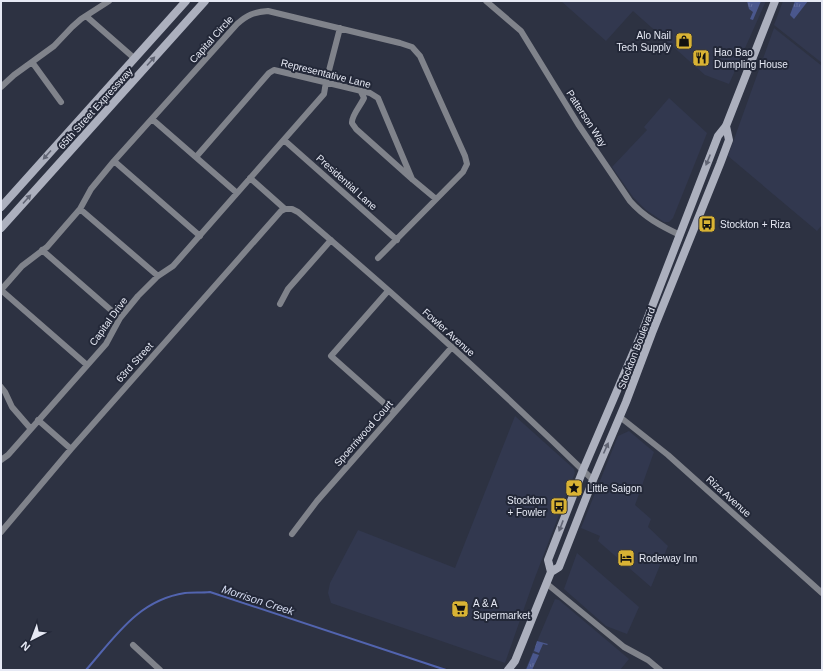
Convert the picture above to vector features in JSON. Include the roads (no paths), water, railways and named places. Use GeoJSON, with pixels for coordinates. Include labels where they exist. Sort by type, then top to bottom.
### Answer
{"type":"FeatureCollection","features":[{"type":"Feature","properties":{"kind":"main road","name":"65th Street Expressway"},"geometry":{"type":"LineString","coordinates":[[1,207],[186,1]]}},
{"type":"Feature","properties":{"kind":"main road","name":"65th Street Expressway"},"geometry":{"type":"LineString","coordinates":[[1,228],[205,1]]}},
{"type":"Feature","properties":{"kind":"main road","name":"Stockton Boulevard"},"geometry":{"type":"LineString","coordinates":[[551,572],[548,560],[583,470],[642,330],[718,136],[726,126],[775,1]]}},
{"type":"Feature","properties":{"kind":"main road","name":"Stockton Boulevard"},"geometry":{"type":"LineString","coordinates":[[508,670],[515,661],[551,572],[559,567],[593,480],[620,417],[729,140],[726,126]]}},
{"type":"Feature","properties":{"kind":"main road"},"geometry":{"type":"LineString","coordinates":[[666,298],[663,288],[681,246],[680,235]]}},
{"type":"Feature","properties":{"kind":"main road"},"geometry":{"type":"LineString","coordinates":[[607,413],[620,417]]}},
{"type":"Feature","properties":{"kind":"main road","name":"Stockton Boulevard"},"geometry":{"type":"LineString","coordinates":[[515,661],[515,670]]}},
{"type":"Feature","properties":{"kind":"street"},"geometry":{"type":"LineString","coordinates":[[1,87],[14,75],[54,46],[72,27],[109,1]]}},
{"type":"Feature","properties":{"kind":"street","name":"Patterson Way"},"geometry":{"type":"LineString","coordinates":[[486,1],[520,30],[578,124],[638,211],[648,219],[680,235]]}},
{"type":"Feature","properties":{"kind":"street","name":"Capital Circle"},"geometry":{"type":"LineString","coordinates":[[86,365],[1,290],[22,266],[46,247],[80,209],[91,189],[114,161],[245,16],[256,12],[268,11],[412,47],[420,56],[465,156],[467,164],[463,172],[378,258]]}},
{"type":"Feature","properties":{"kind":"street"},"geometry":{"type":"LineString","coordinates":[[86,16],[134,58]]}},
{"type":"Feature","properties":{"kind":"street","name":"Capital Drive"},"geometry":{"type":"LineString","coordinates":[[1,460],[8,455],[109,339],[120,318],[138,296],[158,276],[173,266],[324,94],[340,28]]}},
{"type":"Feature","properties":{"kind":"street"},"geometry":{"type":"LineString","coordinates":[[32,62],[61,102]]}},
{"type":"Feature","properties":{"kind":"street","name":"Representative Lane"},"geometry":{"type":"LineString","coordinates":[[196,157],[269,73],[274,70],[370,93],[378,98],[412,179]]}},
{"type":"Feature","properties":{"kind":"street"},"geometry":{"type":"LineString","coordinates":[[361,92],[364,98],[353,116],[352,123],[356,129],[436,199]]}},
{"type":"Feature","properties":{"kind":"street"},"geometry":{"type":"LineString","coordinates":[[152,119],[237,193]]}},
{"type":"Feature","properties":{"kind":"street","name":"Presidential Lane"},"geometry":{"type":"LineString","coordinates":[[284,140],[397,240]]}},
{"type":"Feature","properties":{"kind":"street"},"geometry":{"type":"LineString","coordinates":[[114,161],[200,236]]}},
{"type":"Feature","properties":{"kind":"street"},"geometry":{"type":"LineString","coordinates":[[250,178],[285,209]]}},
{"type":"Feature","properties":{"kind":"street"},"geometry":{"type":"LineString","coordinates":[[80,209],[158,276]]}},
{"type":"Feature","properties":{"kind":"street","name":"Fowler Avenue"},"geometry":{"type":"LineString","coordinates":[[285,209],[292,209],[298,212],[331,240],[500,390],[593,480]]}},
{"type":"Feature","properties":{"kind":"street","name":"63rd Street"},"geometry":{"type":"LineString","coordinates":[[1,532],[71,449],[285,209]]}},
{"type":"Feature","properties":{"kind":"street"},"geometry":{"type":"LineString","coordinates":[[280,304],[288,289],[331,240]]}},
{"type":"Feature","properties":{"kind":"street"},"geometry":{"type":"LineString","coordinates":[[42,250],[120,318]]}},
{"type":"Feature","properties":{"kind":"street"},"geometry":{"type":"LineString","coordinates":[[388,291],[331,356],[394,412]]}},
{"type":"Feature","properties":{"kind":"street","name":"Spoerriwood Court"},"geometry":{"type":"LineString","coordinates":[[292,534],[317,501],[452,347]]}},
{"type":"Feature","properties":{"kind":"street"},"geometry":{"type":"LineString","coordinates":[[1,387],[12,407],[31,429]]}},
{"type":"Feature","properties":{"kind":"street","name":"Riza Avenue"},"geometry":{"type":"LineString","coordinates":[[620,417],[668,455],[822,593]]}},
{"type":"Feature","properties":{"kind":"street"},"geometry":{"type":"LineString","coordinates":[[38,420],[71,449]]}},
{"type":"Feature","properties":{"kind":"street"},"geometry":{"type":"LineString","coordinates":[[546,583],[624,647],[648,660],[660,670]]}},
{"type":"Feature","properties":{"kind":"street"},"geometry":{"type":"LineString","coordinates":[[133,646],[160,670]]}},
{"type":"Feature","properties":{"kind":"waterway","name":"Morrison Creek"},"geometry":{"type":"LineString","coordinates":[[86,670],[129,622],[154,603],[168,597],[185,593],[210,592],[446,670]]}},
{"type":"Feature","properties":{"kind":"place","name":"Alo Nail Tech Supply"},"geometry":{"type":"Point","coordinates":[684,41]}},
{"type":"Feature","properties":{"kind":"place","name":"Hao Bao Dumpling House"},"geometry":{"type":"Point","coordinates":[701,58]}},
{"type":"Feature","properties":{"kind":"place","name":"Stockton + Riza"},"geometry":{"type":"Point","coordinates":[707,224]}},
{"type":"Feature","properties":{"kind":"place","name":"Little Saigon"},"geometry":{"type":"Point","coordinates":[574,488]}},
{"type":"Feature","properties":{"kind":"place","name":"Stockton + Fowler"},"geometry":{"type":"Point","coordinates":[559,506]}},
{"type":"Feature","properties":{"kind":"place","name":"Rodeway Inn"},"geometry":{"type":"Point","coordinates":[626,558]}},
{"type":"Feature","properties":{"kind":"place","name":"A & A Supermarket"},"geometry":{"type":"Point","coordinates":[460,609]}}]}
